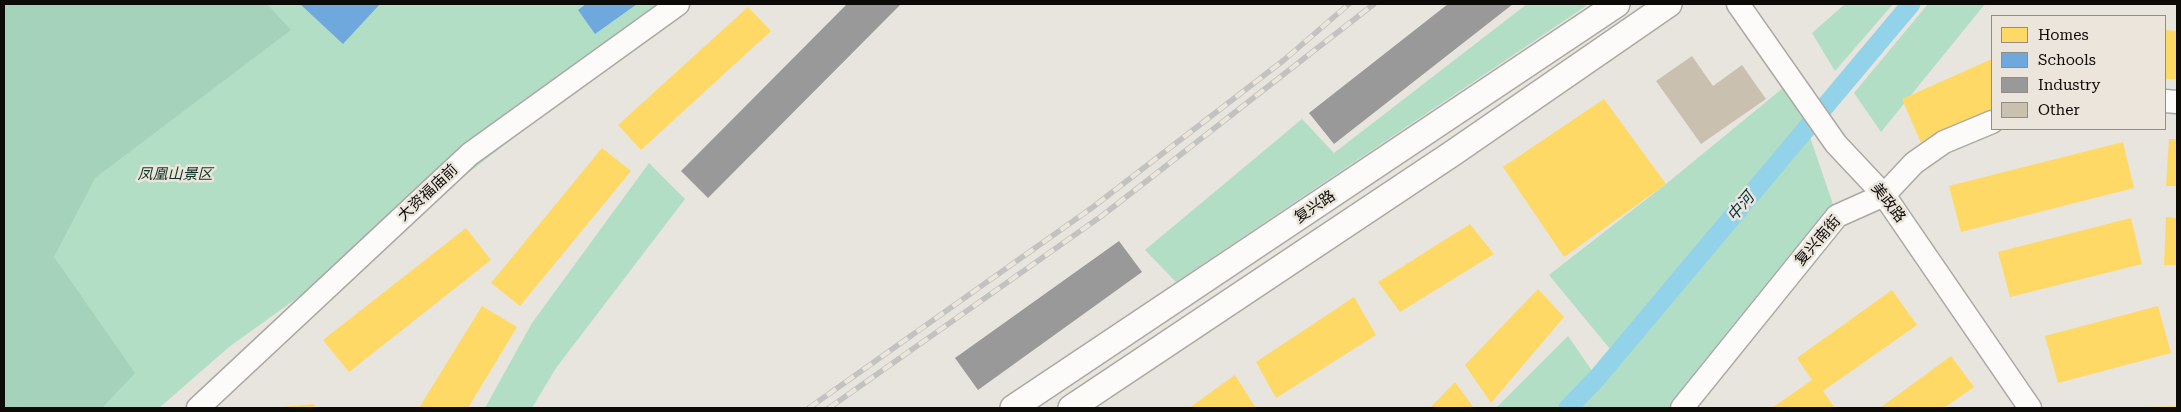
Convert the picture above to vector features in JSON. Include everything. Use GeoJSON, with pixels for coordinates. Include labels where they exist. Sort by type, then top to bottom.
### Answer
{"type":"FeatureCollection","features":[{"type":"Feature","properties":{"kind":"main road","name":"复兴路"},"geometry":{"type":"LineString","coordinates":[[1013,408],[1617,4]]}},
{"type":"Feature","properties":{"kind":"main road"},"geometry":{"type":"LineString","coordinates":[[1071,408],[1453,153],[1669,4]]}},
{"type":"Feature","properties":{"kind":"street","name":"大资福庙前"},"geometry":{"type":"LineString","coordinates":[[198,408],[470,154],[678,4]]}},
{"type":"Feature","properties":{"kind":"street","name":"美政路"},"geometry":{"type":"LineString","coordinates":[[1738,4],[1836,144],[1884,195],[2030,408]]}},
{"type":"Feature","properties":{"kind":"street","name":"复兴南街"},"geometry":{"type":"LineString","coordinates":[[1682,408],[1837,216],[1884,195],[1914,163],[1944,142],[1991,122]]}},
{"type":"Feature","properties":{"kind":"green space","name":"凤凰山景区"},"geometry":{"type":"Polygon","coordinates":[[[4,4],[688,4],[429,203],[229,347],[159,408],[4,408],[4,4]]]}},
{"type":"Feature","properties":{"kind":"green space"},"geometry":{"type":"Polygon","coordinates":[[[4,4],[267,4],[291,30],[95,178],[54,257],[135,373],[102,408],[4,408],[4,4]]]}},
{"type":"Feature","properties":{"kind":"green space"},"geometry":{"type":"Polygon","coordinates":[[[1527,4],[1584,4],[1586,6],[1176,282],[1145,250],[1302,119],[1334,153],[1527,4]]]}},
{"type":"Feature","properties":{"kind":"green space"},"geometry":{"type":"Polygon","coordinates":[[[1845,4],[1893,4],[1835,71],[1812,33],[1845,4]]]}},
{"type":"Feature","properties":{"kind":"green space"},"geometry":{"type":"Polygon","coordinates":[[[1928,4],[1985,4],[1881,132],[1854,93],[1928,4]]]}},
{"type":"Feature","properties":{"kind":"green space"},"geometry":{"type":"Polygon","coordinates":[[[1783,88],[1806,119],[1610,349],[1549,275],[1666,184],[1783,88]]]}},
{"type":"Feature","properties":{"kind":"green space"},"geometry":{"type":"Polygon","coordinates":[[[1810,137],[1837,216],[1675,408],[1579,408],[1613,372],[1810,137]]]}},
{"type":"Feature","properties":{"kind":"green space"},"geometry":{"type":"Polygon","coordinates":[[[649,163],[685,199],[556,368],[532,408],[485,408],[532,323],[649,163]]]}},
{"type":"Feature","properties":{"kind":"green space"},"geometry":{"type":"Polygon","coordinates":[[[1568,336],[1597,378],[1568,408],[1496,408],[1568,336]]]}},
{"type":"Feature","properties":{"kind":"building: Homes"},"geometry":{"type":"Polygon","coordinates":[[[748,7],[771,31],[641,150],[618,125],[748,7]]]}},
{"type":"Feature","properties":{"kind":"building: Homes"},"geometry":{"type":"Polygon","coordinates":[[[2166,30],[2177,31],[2177,79],[2166,79],[2166,30]]]}},
{"type":"Feature","properties":{"kind":"building: Homes"},"geometry":{"type":"Polygon","coordinates":[[[1991,59],[1991,112],[1921,143],[1902,99],[1991,59]]]}},
{"type":"Feature","properties":{"kind":"building: Homes"},"geometry":{"type":"Polygon","coordinates":[[[1604,99],[1666,184],[1564,257],[1503,167],[1604,99]]]}},
{"type":"Feature","properties":{"kind":"building: Homes"},"geometry":{"type":"Polygon","coordinates":[[[2169,139],[2177,139],[2177,186],[2166,186],[2169,139]]]}},
{"type":"Feature","properties":{"kind":"building: Homes"},"geometry":{"type":"Polygon","coordinates":[[[2123,142],[2134,188],[1961,232],[1949,186],[2123,142]]]}},
{"type":"Feature","properties":{"kind":"building: Homes"},"geometry":{"type":"Polygon","coordinates":[[[602,148],[631,171],[520,306],[491,283],[602,148]]]}},
{"type":"Feature","properties":{"kind":"building: Homes"},"geometry":{"type":"Polygon","coordinates":[[[2166,217],[2177,218],[2177,265],[2164,265],[2166,217]]]}},
{"type":"Feature","properties":{"kind":"building: Homes"},"geometry":{"type":"Polygon","coordinates":[[[2131,218],[2142,264],[2010,297],[1998,252],[2131,218]]]}},
{"type":"Feature","properties":{"kind":"building: Homes"},"geometry":{"type":"Polygon","coordinates":[[[1470,224],[1494,254],[1400,312],[1378,282],[1470,224]]]}},
{"type":"Feature","properties":{"kind":"building: Homes"},"geometry":{"type":"Polygon","coordinates":[[[466,228],[491,260],[349,372],[323,340],[466,228]]]}},
{"type":"Feature","properties":{"kind":"building: Homes"},"geometry":{"type":"Polygon","coordinates":[[[1538,289],[1564,317],[1491,403],[1465,365],[1538,289]]]}},
{"type":"Feature","properties":{"kind":"building: Homes"},"geometry":{"type":"Polygon","coordinates":[[[1892,290],[1917,325],[1823,391],[1835,408],[1772,408],[1812,380],[1797,358],[1892,290]]]}},
{"type":"Feature","properties":{"kind":"building: Homes"},"geometry":{"type":"Polygon","coordinates":[[[1354,297],[1376,335],[1276,398],[1256,362],[1354,297]]]}},
{"type":"Feature","properties":{"kind":"building: Homes"},"geometry":{"type":"Polygon","coordinates":[[[482,306],[517,327],[468,408],[419,408],[482,306]]]}},
{"type":"Feature","properties":{"kind":"building: Homes"},"geometry":{"type":"Polygon","coordinates":[[[2158,306],[2171,353],[2058,383],[2045,336],[2158,306]]]}},
{"type":"Feature","properties":{"kind":"building: Homes"},"geometry":{"type":"Polygon","coordinates":[[[1951,356],[1974,387],[1944,408],[1880,408],[1951,356]]]}},
{"type":"Feature","properties":{"kind":"building: Homes"},"geometry":{"type":"Polygon","coordinates":[[[1235,375],[1256,408],[1189,408],[1235,375]]]}},
{"type":"Feature","properties":{"kind":"building: Homes"},"geometry":{"type":"Polygon","coordinates":[[[1455,382],[1474,408],[1430,408],[1455,382]]]}},
{"type":"Feature","properties":{"kind":"building: Homes"},"geometry":{"type":"Polygon","coordinates":[[[314,404],[315,408],[283,408],[283,407],[314,404]]]}},
{"type":"Feature","properties":{"kind":"building: Homes"},"geometry":{"type":"Polygon","coordinates":[[[2176,406],[2176,408],[2148,408],[2148,407],[2176,406]]]}},
{"type":"Feature","properties":{"kind":"building: Schools"},"geometry":{"type":"Polygon","coordinates":[[[300,4],[380,4],[343,44],[300,4]]]}},
{"type":"Feature","properties":{"kind":"building: Schools"},"geometry":{"type":"Polygon","coordinates":[[[586,4],[637,4],[595,34],[578,10],[586,4]]]}},
{"type":"Feature","properties":{"kind":"building: Industry"},"geometry":{"type":"Polygon","coordinates":[[[847,4],[901,4],[708,198],[681,171],[847,4]]]}},
{"type":"Feature","properties":{"kind":"building: Industry"},"geometry":{"type":"Polygon","coordinates":[[[1448,4],[1513,4],[1334,144],[1309,113],[1448,4]]]}},
{"type":"Feature","properties":{"kind":"building: Industry"},"geometry":{"type":"Polygon","coordinates":[[[1119,241],[1142,272],[978,390],[955,358],[1119,241]]]}},
{"type":"Feature","properties":{"kind":"building: Other"},"geometry":{"type":"Polygon","coordinates":[[[1692,56],[1713,86],[1742,65],[1766,99],[1701,144],[1656,81],[1692,56]]]}},
{"type":"Feature","properties":{"kind":"waterway","name":"中河"},"geometry":{"type":"LineString","coordinates":[[1568,408],[1597,378],[1911,4]]}},
{"type":"Feature","properties":{"kind":"railway"},"geometry":{"type":"LineString","coordinates":[[809,408],[1093,207],[1284,60],[1349,4]]}},
{"type":"Feature","properties":{"kind":"railway"},"geometry":{"type":"LineString","coordinates":[[829,408],[1103,215],[1374,4]]}}]}
